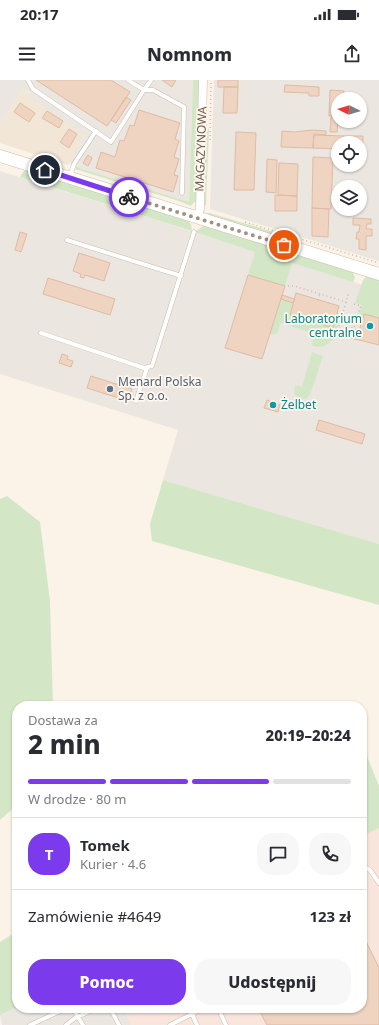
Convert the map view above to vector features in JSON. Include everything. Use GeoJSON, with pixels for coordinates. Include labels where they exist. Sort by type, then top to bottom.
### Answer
{"type":"FeatureCollection","features":[{"type":"Feature","properties":{"kind":"street","name":"MAGAZYNOWA"},"geometry":{"type":"LineString","coordinates":[[197,218],[200,209],[203,80]]}},
{"type":"Feature","properties":{"kind":"street"},"geometry":{"type":"LineString","coordinates":[[0,156],[379,274]]}},
{"type":"Feature","properties":{"kind":"lane"},"geometry":{"type":"LineString","coordinates":[[28,80],[33,89],[111,142],[151,80]]}},
{"type":"Feature","properties":{"kind":"lane"},"geometry":{"type":"LineString","coordinates":[[128,80],[144,90],[153,90],[184,107],[182,193]]}},
{"type":"Feature","properties":{"kind":"lane"},"geometry":{"type":"LineString","coordinates":[[70,178],[74,164],[96,132]]}},
{"type":"Feature","properties":{"kind":"lane"},"geometry":{"type":"LineString","coordinates":[[41,333],[132,364],[147,368],[152,366],[194,232]]}},
{"type":"Feature","properties":{"kind":"lane"},"geometry":{"type":"LineString","coordinates":[[67,240],[181,276]]}},
{"type":"Feature","properties":{"kind":"lane"},"geometry":{"type":"LineString","coordinates":[[136,401],[147,368]]}},
{"type":"Feature","properties":{"kind":"lane"},"geometry":{"type":"LineString","coordinates":[[367,868],[379,883]]}},
{"type":"Feature","properties":{"kind":"lane"},"geometry":{"type":"LineString","coordinates":[[30,1025],[55,1013]]}},
{"type":"Feature","properties":{"kind":"lane"},"geometry":{"type":"LineString","coordinates":[[76,1013],[83,1025]]}},
{"type":"Feature","properties":{"kind":"lane"},"geometry":{"type":"LineString","coordinates":[[66,1025],[86,1013]]}},
{"type":"Feature","properties":{"kind":"lane"},"geometry":{"type":"LineString","coordinates":[[113,1013],[119,1025]]}},
{"type":"Feature","properties":{"kind":"lane"},"geometry":{"type":"LineString","coordinates":[[220,1013],[226,1025]]}},
{"type":"Feature","properties":{"kind":"lane"},"geometry":{"type":"LineString","coordinates":[[170,1025],[192,1014],[197,1025]]}},
{"type":"Feature","properties":{"kind":"path"},"geometry":{"type":"LineString","coordinates":[[288,286],[294,286],[346,302]]}},
{"type":"Feature","properties":{"kind":"path"},"geometry":{"type":"LineString","coordinates":[[342,333],[338,329],[349,292]]}},
{"type":"Feature","properties":{"kind":"path"},"geometry":{"type":"LineString","coordinates":[[318,300],[320,294]]}},
{"type":"Feature","properties":{"kind":"path"},"geometry":{"type":"LineString","coordinates":[[340,336],[346,335],[349,326],[354,328],[361,306],[351,303]]}},
{"type":"Feature","properties":{"kind":"path"},"geometry":{"type":"LineString","coordinates":[[337,314],[342,316]]}},
{"type":"Feature","properties":{"kind":"path"},"geometry":{"type":"LineString","coordinates":[[335,320],[340,322]]}},
{"type":"Feature","properties":{"kind":"shaded area"},"geometry":{"type":"Polygon","coordinates":[[[0,80],[193,80],[189,202],[79,168],[77,165],[69,163],[85,136],[30,97],[30,93],[23,89],[0,125],[0,80]]]}},
{"type":"Feature","properties":{"kind":"shaded area"},"geometry":{"type":"Polygon","coordinates":[[[214,80],[379,80],[379,261],[210,209],[214,80]]]}},
{"type":"Feature","properties":{"kind":"shaded area"},"geometry":{"type":"Polygon","coordinates":[[[23,89],[85,136],[68,165],[0,143],[0,125],[23,89]]]}},
{"type":"Feature","properties":{"kind":"shaded area"},"geometry":{"type":"Polygon","coordinates":[[[0,171],[379,290],[379,544],[163,480],[178,430],[0,374],[0,171]]]}},
{"type":"Feature","properties":{"kind":"shaded area"},"geometry":{"type":"Polygon","coordinates":[[[379,828],[379,1025],[131,1025],[125,1013],[367,1013],[367,834],[379,828]]]}},
{"type":"Feature","properties":{"kind":"shaded area"},"geometry":{"type":"Polygon","coordinates":[[[12,1009],[12,1013],[125,1013],[131,1025],[2,1025],[0,1015],[12,1009]]]}},
{"type":"Feature","properties":{"kind":"green space"},"geometry":{"type":"Polygon","coordinates":[[[193,80],[201,80],[196,203],[194,202],[191,206],[75,169],[76,165],[79,168],[189,202],[193,80]]]}},
{"type":"Feature","properties":{"kind":"green space"},"geometry":{"type":"Polygon","coordinates":[[[209,128],[206,205],[203,205],[205,133],[209,128]]]}},
{"type":"Feature","properties":{"kind":"green space"},"geometry":{"type":"Polygon","coordinates":[[[27,170],[186,219],[191,224],[192,231],[20,177],[23,172],[27,170]]]}},
{"type":"Feature","properties":{"kind":"green space"},"geometry":{"type":"Polygon","coordinates":[[[210,213],[284,235],[280,238],[209,217],[206,214],[210,213]]]}},
{"type":"Feature","properties":{"kind":"green space"},"geometry":{"type":"Polygon","coordinates":[[[203,226],[208,226],[352,271],[355,277],[353,282],[292,263],[285,286],[248,275],[255,252],[195,232],[203,226]]]}},
{"type":"Feature","properties":{"kind":"green space"},"geometry":{"type":"Polygon","coordinates":[[[367,276],[379,277],[379,318],[364,314],[362,322],[357,321],[362,305],[355,303],[363,280],[367,276]]]}},
{"type":"Feature","properties":{"kind":"green space"},"geometry":{"type":"Polygon","coordinates":[[[281,299],[293,303],[290,315],[332,328],[335,322],[339,323],[338,330],[334,338],[328,344],[318,347],[313,346],[312,344],[315,334],[281,323],[277,333],[270,335],[281,299]]]}},
{"type":"Feature","properties":{"kind":"green space"},"geometry":{"type":"Polygon","coordinates":[[[312,352],[323,356],[310,395],[306,399],[300,399],[294,394],[295,385],[302,387],[312,352]]]}},
{"type":"Feature","properties":{"kind":"green space"},"geometry":{"type":"Polygon","coordinates":[[[163,480],[379,544],[379,605],[152,541],[150,524],[163,480]]]}},
{"type":"Feature","properties":{"kind":"green space"},"geometry":{"type":"Polygon","coordinates":[[[7,496],[40,522],[50,601],[53,701],[12,701],[12,809],[0,820],[0,499],[7,496]]]}},
{"type":"Feature","properties":{"kind":"green space"},"geometry":{"type":"Polygon","coordinates":[[[367,756],[379,786],[379,828],[367,834],[367,756]]]}},
{"type":"Feature","properties":{"kind":"green space"},"geometry":{"type":"Polygon","coordinates":[[[12,934],[12,1009],[0,1015],[0,942],[12,934]]]}},
{"type":"Feature","properties":{"kind":"building"},"geometry":{"type":"Polygon","coordinates":[[[36,80],[111,80],[130,92],[107,126],[36,80]]]}},
{"type":"Feature","properties":{"kind":"building"},"geometry":{"type":"Polygon","coordinates":[[[162,80],[176,80],[172,87],[162,80]]]}},
{"type":"Feature","properties":{"kind":"building"},"geometry":{"type":"Polygon","coordinates":[[[218,80],[238,80],[238,87],[218,87],[218,80]]]}},
{"type":"Feature","properties":{"kind":"building"},"geometry":{"type":"Polygon","coordinates":[[[285,85],[319,87],[319,96],[309,96],[309,93],[284,92],[285,85]]]}},
{"type":"Feature","properties":{"kind":"building"},"geometry":{"type":"Polygon","coordinates":[[[224,87],[238,87],[237,113],[223,113],[224,87]]]}},
{"type":"Feature","properties":{"kind":"building"},"geometry":{"type":"Polygon","coordinates":[[[330,90],[344,91],[331,92],[331,116],[329,116],[330,90]]]}},
{"type":"Feature","properties":{"kind":"building"},"geometry":{"type":"Polygon","coordinates":[[[126,97],[131,100],[116,123],[111,120],[126,97]]]}},
{"type":"Feature","properties":{"kind":"building"},"geometry":{"type":"Polygon","coordinates":[[[20,103],[35,113],[29,122],[14,112],[20,103]]]}},
{"type":"Feature","properties":{"kind":"building"},"geometry":{"type":"Polygon","coordinates":[[[139,110],[180,123],[175,139],[179,141],[174,157],[179,159],[174,175],[178,176],[173,192],[96,168],[101,152],[115,157],[120,140],[124,141],[130,125],[134,126],[139,110]]]}},
{"type":"Feature","properties":{"kind":"building"},"geometry":{"type":"Polygon","coordinates":[[[47,111],[63,121],[59,128],[42,118],[47,111]]]}},
{"type":"Feature","properties":{"kind":"building"},"geometry":{"type":"Polygon","coordinates":[[[331,117],[331,128],[337,128],[337,132],[330,132],[331,117]]]}},
{"type":"Feature","properties":{"kind":"building"},"geometry":{"type":"Polygon","coordinates":[[[69,129],[77,134],[69,148],[60,142],[69,129]]]}},
{"type":"Feature","properties":{"kind":"building"},"geometry":{"type":"Polygon","coordinates":[[[313,130],[326,131],[326,135],[314,134],[313,148],[281,147],[282,131],[294,132],[313,130]]]}},
{"type":"Feature","properties":{"kind":"building"},"geometry":{"type":"Polygon","coordinates":[[[236,132],[256,133],[254,190],[234,190],[236,132]]]}},
{"type":"Feature","properties":{"kind":"building"},"geometry":{"type":"Polygon","coordinates":[[[314,135],[344,136],[331,136],[331,149],[313,148],[314,135]]]}},
{"type":"Feature","properties":{"kind":"building"},"geometry":{"type":"Polygon","coordinates":[[[88,155],[92,158],[88,166],[83,163],[88,155]]]}},
{"type":"Feature","properties":{"kind":"building"},"geometry":{"type":"Polygon","coordinates":[[[313,157],[331,158],[331,172],[332,172],[331,209],[312,208],[313,157]]]}},
{"type":"Feature","properties":{"kind":"building"},"geometry":{"type":"Polygon","coordinates":[[[267,159],[277,160],[276,193],[266,192],[267,159]]]}},
{"type":"Feature","properties":{"kind":"building"},"geometry":{"type":"Polygon","coordinates":[[[279,163],[298,164],[297,196],[278,195],[279,163]]]}},
{"type":"Feature","properties":{"kind":"building"},"geometry":{"type":"Polygon","coordinates":[[[275,195],[297,196],[297,211],[275,211],[275,195]]]}},
{"type":"Feature","properties":{"kind":"building"},"geometry":{"type":"Polygon","coordinates":[[[312,208],[329,209],[328,237],[312,236],[312,208]]]}},
{"type":"Feature","properties":{"kind":"building"},"geometry":{"type":"Polygon","coordinates":[[[353,218],[371,219],[371,224],[367,224],[366,229],[372,229],[372,236],[366,236],[366,250],[359,249],[359,239],[356,239],[360,225],[353,225],[353,218]]]}},
{"type":"Feature","properties":{"kind":"building"},"geometry":{"type":"Polygon","coordinates":[[[20,232],[27,234],[21,252],[15,250],[20,232]]]}},
{"type":"Feature","properties":{"kind":"building"},"geometry":{"type":"Polygon","coordinates":[[[79,253],[110,263],[104,281],[85,275],[84,278],[80,277],[81,274],[73,271],[79,253]]]}},
{"type":"Feature","properties":{"kind":"building"},"geometry":{"type":"Polygon","coordinates":[[[248,275],[285,286],[262,359],[225,348],[248,275]]]}},
{"type":"Feature","properties":{"kind":"building"},"geometry":{"type":"Polygon","coordinates":[[[48,278],[115,299],[110,315],[43,294],[48,278]]]}},
{"type":"Feature","properties":{"kind":"building"},"geometry":{"type":"Polygon","coordinates":[[[296,293],[339,306],[333,328],[290,315],[296,293]]]}},
{"type":"Feature","properties":{"kind":"building"},"geometry":{"type":"Polygon","coordinates":[[[282,295],[295,299],[293,303],[281,299],[282,295]]]}},
{"type":"Feature","properties":{"kind":"building","name":"Laboratorium centralne"},"geometry":{"type":"Polygon","coordinates":[[[364,314],[379,318],[379,345],[351,338],[355,329],[359,331],[364,314]]]}},
{"type":"Feature","properties":{"kind":"building"},"geometry":{"type":"Polygon","coordinates":[[[62,354],[68,356],[67,359],[73,361],[71,367],[59,363],[62,354]]]}},
{"type":"Feature","properties":{"kind":"building","name":"Menard Polska Sp. z o.o."},"geometry":{"type":"Polygon","coordinates":[[[91,376],[132,389],[128,401],[87,388],[91,376]]]}},
{"type":"Feature","properties":{"kind":"building","name":"Żelbet"},"geometry":{"type":"Polygon","coordinates":[[[267,400],[280,405],[278,412],[264,408],[267,400]]]}},
{"type":"Feature","properties":{"kind":"building"},"geometry":{"type":"Polygon","coordinates":[[[319,420],[365,434],[362,444],[316,430],[319,420]]]}},
{"type":"Feature","properties":{"kind":"building"},"geometry":{"type":"Polygon","coordinates":[[[367,943],[379,968],[379,1025],[267,1025],[261,1013],[367,1013],[367,943]]]}},
{"type":"Feature","properties":{"kind":"way so far"},"geometry":{"type":"LineString","coordinates":[[129,197],[284,245]]}},
{"type":"Feature","properties":{"kind":"place","name":"Laboratorium centralne"},"geometry":{"type":"Point","coordinates":[370,326]}},
{"type":"Feature","properties":{"kind":"place","name":"Menard Polska Sp. z o.o."},"geometry":{"type":"Point","coordinates":[110,389]}},
{"type":"Feature","properties":{"kind":"place","name":"Żelbet"},"geometry":{"type":"Point","coordinates":[273,405]}},
{"type":"Feature","properties":{"kind":"route"},"geometry":{"type":"LineString","coordinates":[[45,170],[129,197]]}}]}
